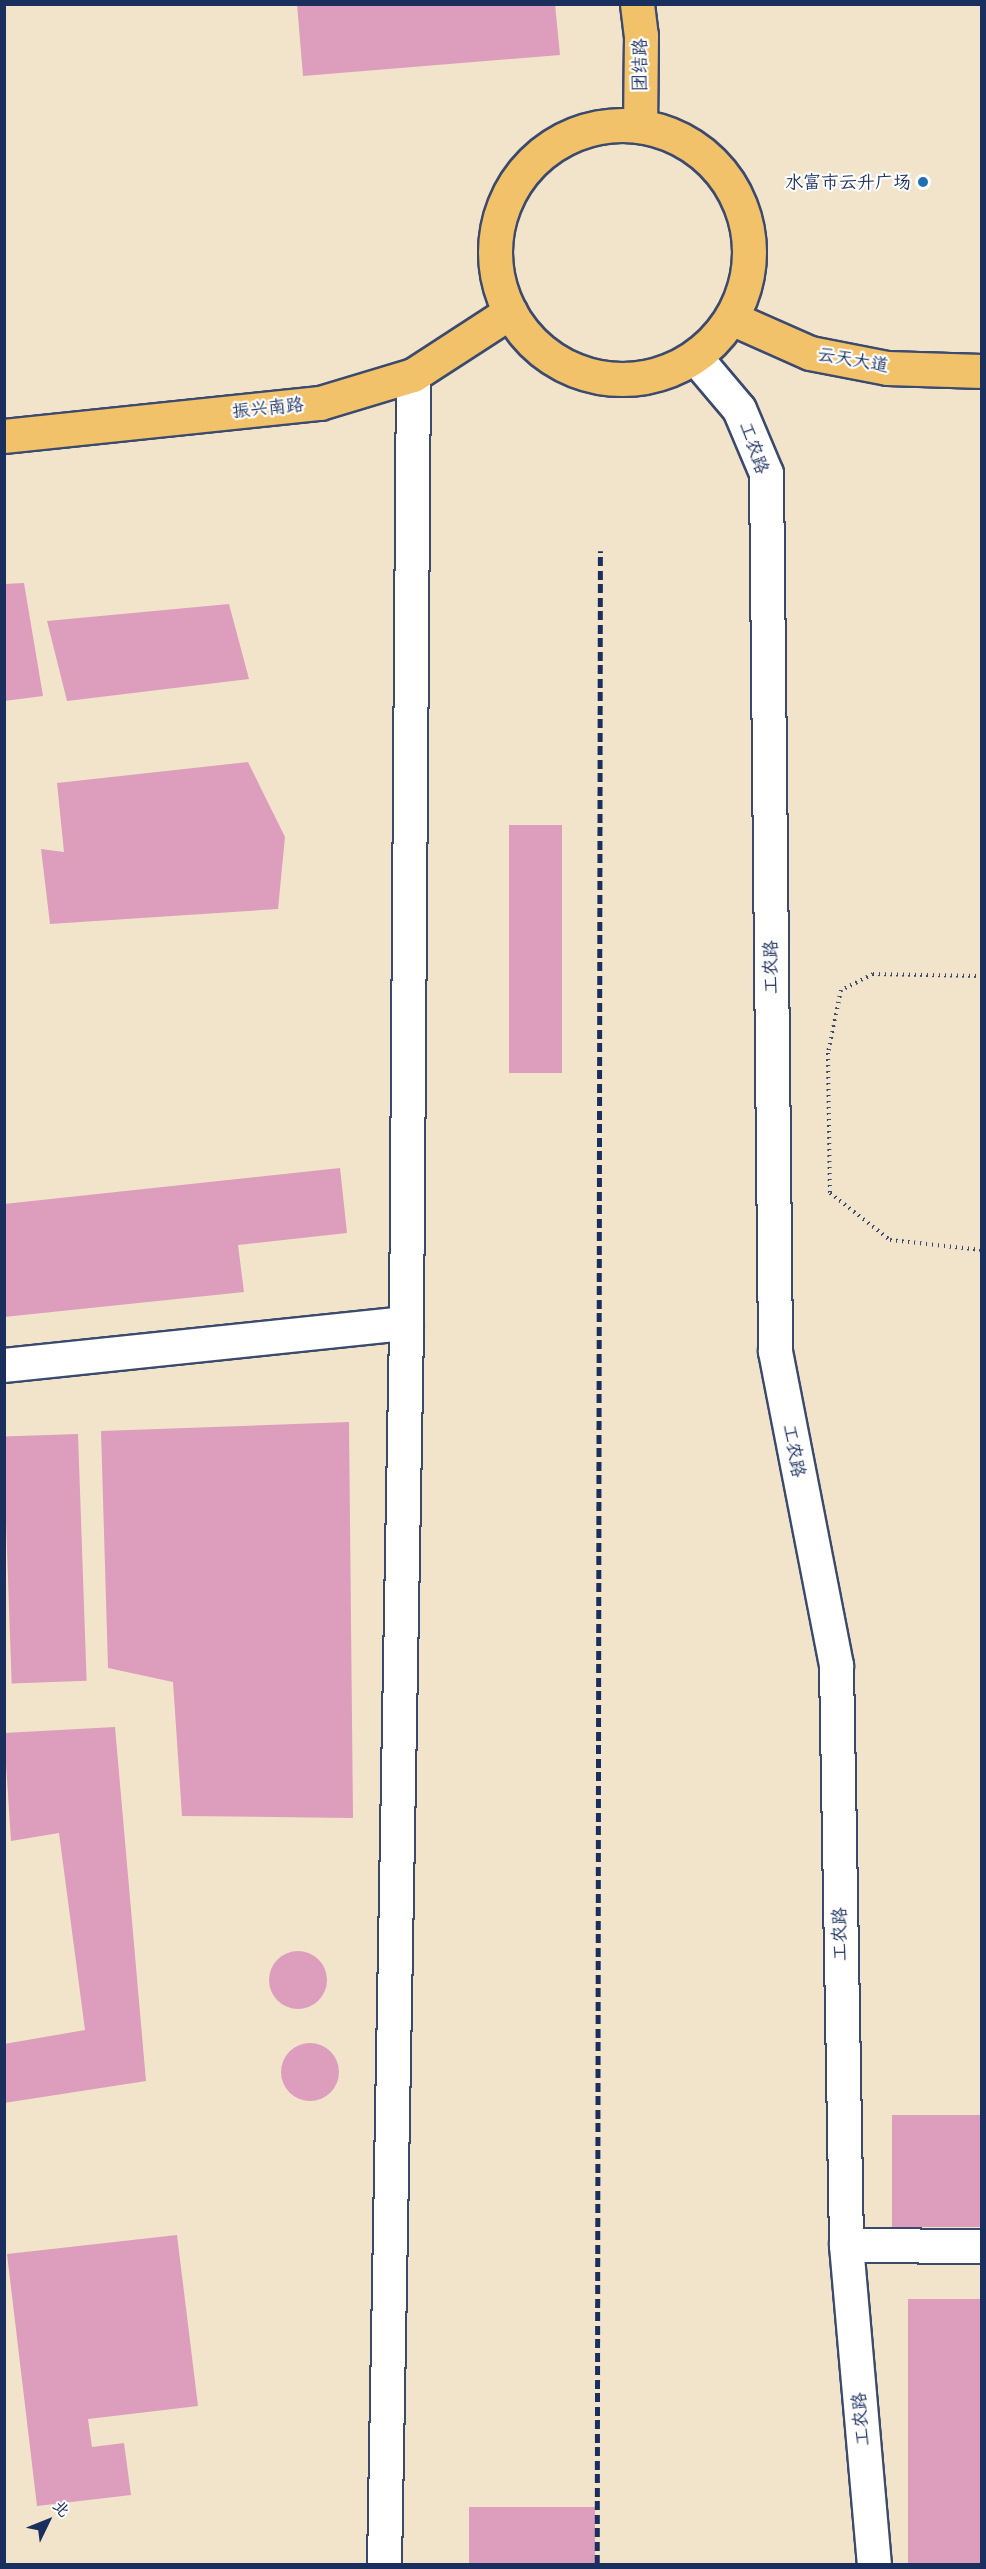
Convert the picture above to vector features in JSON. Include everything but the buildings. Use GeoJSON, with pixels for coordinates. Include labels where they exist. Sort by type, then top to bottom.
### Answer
{"type":"FeatureCollection","features":[{"type":"Feature","properties":{"kind":"main road","name":"团结路"},"geometry":{"type":"LineString","coordinates":[[637,4],[641,35],[640,126]]}},
{"type":"Feature","properties":{"kind":"main road"},"geometry":{"type":"LineString","coordinates":[[598,126],[640,126],[676,137],[699,151],[718,169],[734,191],[744,215],[749,260],[742,295],[731,318],[695,357],[646,378],[593,376],[545,353],[510,312],[495,262],[496,236],[513,186],[529,164],[573,134],[598,126]]}},
{"type":"Feature","properties":{"kind":"main road","name":"振兴南路"},"geometry":{"type":"LineString","coordinates":[[4,436],[320,403],[413,375],[510,312]]}},
{"type":"Feature","properties":{"kind":"main road","name":"云天大道"},"geometry":{"type":"LineString","coordinates":[[731,318],[810,353],[887,368],[981,371]]}},
{"type":"Feature","properties":{"kind":"street","name":"工农路"},"geometry":{"type":"LineString","coordinates":[[695,357],[739,409],[766,474],[775,1351],[836,1665],[846,2245],[874,2565]]}},
{"type":"Feature","properties":{"kind":"street"},"geometry":{"type":"LineString","coordinates":[[384,2565],[406,1323],[413,375]]}},
{"type":"Feature","properties":{"kind":"street"},"geometry":{"type":"LineString","coordinates":[[4,1365],[406,1323]]}},
{"type":"Feature","properties":{"kind":"street"},"geometry":{"type":"LineString","coordinates":[[846,2245],[981,2246]]}},
{"type":"Feature","properties":{"kind":"path"},"geometry":{"type":"LineString","coordinates":[[981,976],[873,974],[852,984],[841,990],[828,1053],[830,1193],[890,1240],[981,1250]]}},
{"type":"Feature","properties":{"kind":"railway"},"geometry":{"type":"LineString","coordinates":[[597,2564],[600,551]]}},
{"type":"Feature","properties":{"kind":"place","name":"水富市云升广场"},"geometry":{"type":"Point","coordinates":[923,182]}}]}
